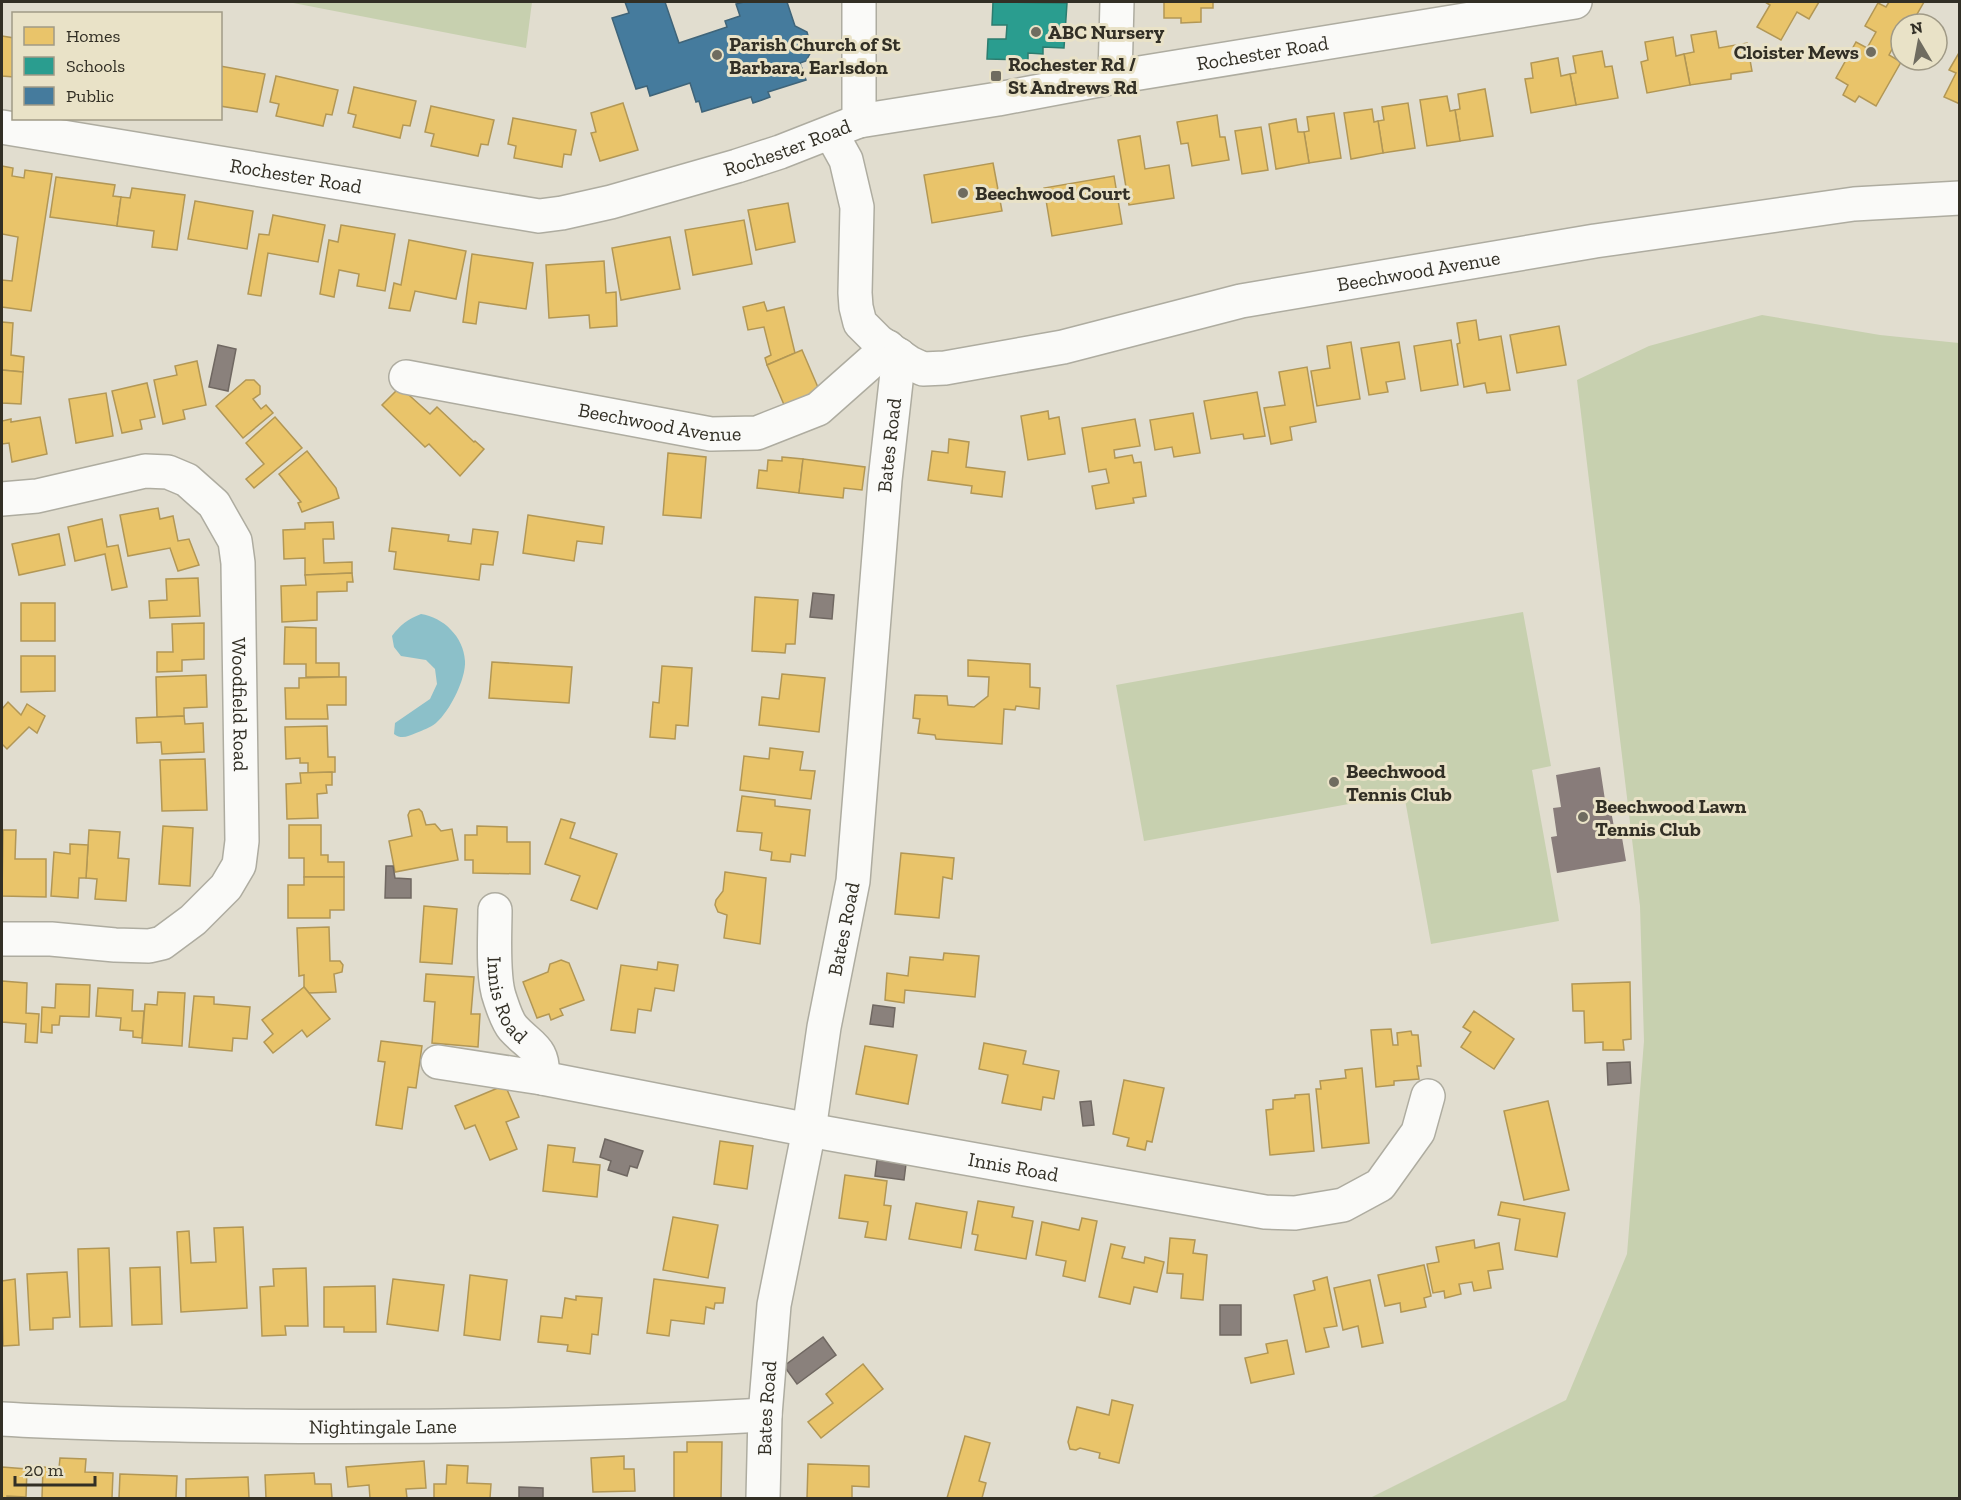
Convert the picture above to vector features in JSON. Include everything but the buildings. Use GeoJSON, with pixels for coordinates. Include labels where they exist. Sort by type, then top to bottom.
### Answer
{"type":"FeatureCollection","features":[{"type":"Feature","properties":{"kind":"street"},"geometry":{"type":"LineString","coordinates":[[859,2],[845,127],[846,160],[857,207],[856,307],[860,323],[870,334],[893,351]]}},
{"type":"Feature","properties":{"kind":"street"},"geometry":{"type":"LineString","coordinates":[[1115,77],[1117,2]]}},
{"type":"Feature","properties":{"kind":"street","name":"Rochester Road"},"geometry":{"type":"LineString","coordinates":[[2,127],[539,216],[611,202],[737,166],[845,127],[1115,77],[1575,2]]}},
{"type":"Feature","properties":{"kind":"street","name":"Beechwood Avenue"},"geometry":{"type":"LineString","coordinates":[[406,377],[711,434],[757,433],[818,409],[893,351],[1241,301],[1575,244],[1728,221],[1854,204],[1959,198]]}},
{"type":"Feature","properties":{"kind":"street","name":"Bates Road"},"geometry":{"type":"LineString","coordinates":[[763,1498],[765,1415],[774,1305],[809,1130],[824,1028],[853,881],[893,351]]}},
{"type":"Feature","properties":{"kind":"street","name":"Woodfield Road"},"geometry":{"type":"LineString","coordinates":[[2,499],[37,496],[145,471],[168,472],[187,480],[214,504],[235,541],[238,562],[242,841],[239,865],[226,887],[193,920],[162,943],[149,946],[51,939],[2,939]]}},
{"type":"Feature","properties":{"kind":"street","name":"Innis Road"},"geometry":{"type":"LineString","coordinates":[[495,910],[495,959],[499,996],[512,1027],[534,1047],[543,1064],[542,1078]]}},
{"type":"Feature","properties":{"kind":"street","name":"Innis Road"},"geometry":{"type":"LineString","coordinates":[[438,1062],[542,1078],[809,1130],[1266,1212],[1295,1213],[1343,1205],[1380,1185],[1418,1132],[1428,1096]]}},
{"type":"Feature","properties":{"kind":"street","name":"Nightingale Lane"},"geometry":{"type":"LineString","coordinates":[[2,1419],[69,1424],[362,1428],[662,1421],[765,1415]]}},
{"type":"Feature","properties":{"kind":"green space"},"geometry":{"type":"Polygon","coordinates":[[[288,2],[532,2],[526,48],[288,2]]]}},
{"type":"Feature","properties":{"kind":"green space"},"geometry":{"type":"Polygon","coordinates":[[[1762,315],[1880,335],[1959,343],[1959,1498],[1370,1498],[1566,1400],[1627,1254],[1644,1041],[1640,906],[1577,380],[1649,346],[1762,315]]]}},
{"type":"Feature","properties":{"kind":"green space","name":"Beechwood Tennis Club"},"geometry":{"type":"Polygon","coordinates":[[[1523,612],[1551,766],[1532,770],[1559,921],[1431,944],[1404,794],[1144,841],[1116,685],[1523,612]]]}},
{"type":"Feature","properties":{"kind":"water"},"geometry":{"type":"Polygon","coordinates":[[[421,614],[437,619],[456,636],[464,652],[465,668],[456,694],[441,718],[426,729],[400,737],[394,734],[395,723],[430,699],[437,684],[435,669],[426,660],[401,656],[394,647],[392,636],[395,632],[412,618],[421,614]]]}},
{"type":"Feature","properties":{"kind":"place","name":"ABC Nursery"},"geometry":{"type":"Point","coordinates":[1036,32]}},
{"type":"Feature","properties":{"kind":"place","name":"Cloister Mews"},"geometry":{"type":"Point","coordinates":[1871,52]}},
{"type":"Feature","properties":{"kind":"place","name":"Parish Church of St Barbara, Earlsdon"},"geometry":{"type":"Point","coordinates":[717,55]}},
{"type":"Feature","properties":{"kind":"place","name":"Rochester Rd / St Andrews Rd"},"geometry":{"type":"Point","coordinates":[996,76]}},
{"type":"Feature","properties":{"kind":"place","name":"Beechwood Court"},"geometry":{"type":"Point","coordinates":[963,193]}},
{"type":"Feature","properties":{"kind":"place","name":"Beechwood Tennis Club"},"geometry":{"type":"Point","coordinates":[1334,782]}},
{"type":"Feature","properties":{"kind":"place","name":"Beechwood Lawn Tennis Club"},"geometry":{"type":"Point","coordinates":[1583,817]}}]}
